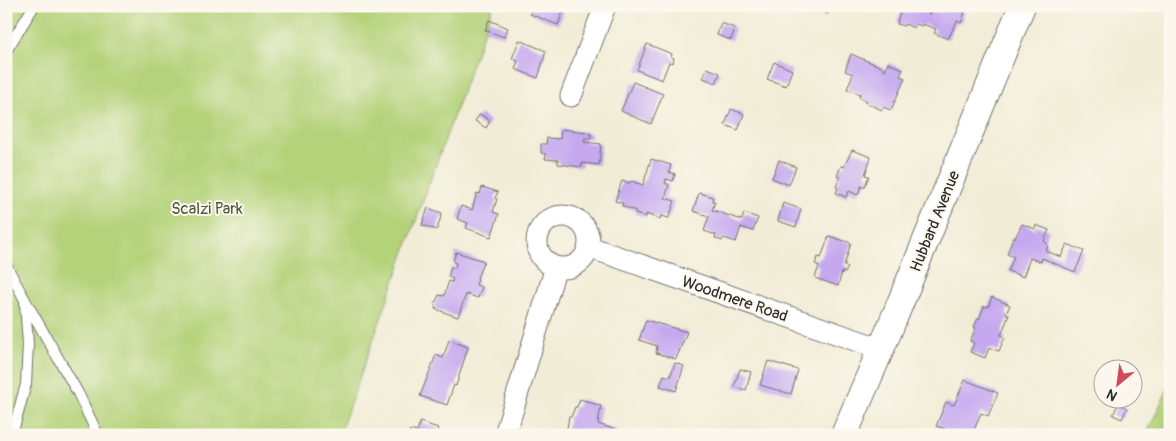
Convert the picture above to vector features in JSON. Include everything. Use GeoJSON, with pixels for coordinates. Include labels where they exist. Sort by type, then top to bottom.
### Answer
{"type":"FeatureCollection","features":[{"type":"Feature","properties":{"kind":"street"},"geometry":{"type":"LineString","coordinates":[[571,96],[605,6]]}},
{"type":"Feature","properties":{"kind":"street","name":"Hubbard Avenue"},"geometry":{"type":"LineString","coordinates":[[844,435],[1022,6]]}},
{"type":"Feature","properties":{"kind":"street"},"geometry":{"type":"LineString","coordinates":[[569,216],[574,218],[586,230],[589,247],[585,257],[577,264],[567,268],[556,267],[546,261],[540,252],[538,241],[540,230],[547,222],[558,217],[569,216]]}},
{"type":"Feature","properties":{"kind":"street","name":"Woodmere Road"},"geometry":{"type":"LineString","coordinates":[[589,247],[881,349]]}},
{"type":"Feature","properties":{"kind":"street"},"geometry":{"type":"LineString","coordinates":[[505,435],[556,267]]}},
{"type":"Feature","properties":{"kind":"lane"},"geometry":{"type":"LineString","coordinates":[[6,51],[34,6]]}},
{"type":"Feature","properties":{"kind":"lane"},"geometry":{"type":"LineString","coordinates":[[6,265],[78,393],[98,435]]}},
{"type":"Feature","properties":{"kind":"lane"},"geometry":{"type":"LineString","coordinates":[[12,435],[26,384],[28,344],[25,300]]}},
{"type":"Feature","properties":{"kind":"green space","name":"Scalzi Park"},"geometry":{"type":"Polygon","coordinates":[[[6,6],[493,6],[339,435],[6,435],[6,6]]]}},
{"type":"Feature","properties":{"kind":"green space"},"geometry":{"type":"Polygon","coordinates":[[[1170,384],[1170,435],[1146,435],[1170,384]]]}},
{"type":"Feature","properties":{"kind":"building"},"geometry":{"type":"Polygon","coordinates":[[[533,6],[565,6],[558,25],[530,14],[533,6]]]}},
{"type":"Feature","properties":{"kind":"building"},"geometry":{"type":"Polygon","coordinates":[[[807,6],[831,6],[828,14],[807,6]]]}},
{"type":"Feature","properties":{"kind":"building"},"geometry":{"type":"Polygon","coordinates":[[[903,6],[912,6],[930,14],[934,6],[962,6],[960,11],[965,12],[961,23],[957,21],[948,39],[934,33],[936,29],[923,24],[922,26],[916,24],[914,28],[905,24],[904,26],[897,24],[903,6]]]}},
{"type":"Feature","properties":{"kind":"building"},"geometry":{"type":"Polygon","coordinates":[[[489,20],[508,28],[504,37],[485,30],[489,20]]]}},
{"type":"Feature","properties":{"kind":"building"},"geometry":{"type":"Polygon","coordinates":[[[721,23],[735,28],[731,40],[717,35],[721,23]]]}},
{"type":"Feature","properties":{"kind":"building"},"geometry":{"type":"Polygon","coordinates":[[[519,40],[546,51],[538,78],[515,69],[518,61],[512,59],[519,40]]]}},
{"type":"Feature","properties":{"kind":"building"},"geometry":{"type":"Polygon","coordinates":[[[647,44],[672,54],[671,57],[674,58],[673,63],[669,62],[662,80],[637,70],[647,44]]]}},
{"type":"Feature","properties":{"kind":"building"},"geometry":{"type":"Polygon","coordinates":[[[851,54],[885,70],[888,63],[903,69],[900,76],[905,78],[891,110],[883,107],[882,110],[866,103],[867,101],[859,97],[860,94],[847,89],[853,74],[845,71],[851,54]]]}},
{"type":"Feature","properties":{"kind":"building"},"geometry":{"type":"Polygon","coordinates":[[[774,62],[792,70],[786,86],[767,79],[774,62]]]}},
{"type":"Feature","properties":{"kind":"building"},"geometry":{"type":"Polygon","coordinates":[[[707,68],[720,73],[716,83],[703,78],[707,68]]]}},
{"type":"Feature","properties":{"kind":"building"},"geometry":{"type":"Polygon","coordinates":[[[633,82],[663,94],[651,124],[621,111],[633,82]]]}},
{"type":"Feature","properties":{"kind":"building"},"geometry":{"type":"Polygon","coordinates":[[[731,109],[744,114],[738,130],[725,125],[731,109]]]}},
{"type":"Feature","properties":{"kind":"building"},"geometry":{"type":"Polygon","coordinates":[[[480,114],[490,121],[486,128],[475,121],[480,114]]]}},
{"type":"Feature","properties":{"kind":"building"},"geometry":{"type":"Polygon","coordinates":[[[561,129],[591,134],[591,138],[585,138],[584,142],[601,144],[599,165],[582,163],[582,167],[558,164],[558,160],[545,159],[546,154],[541,153],[541,144],[546,144],[547,138],[560,139],[561,129]]]}},
{"type":"Feature","properties":{"kind":"building"},"geometry":{"type":"Polygon","coordinates":[[[852,150],[871,157],[865,175],[869,176],[864,188],[861,186],[858,195],[849,191],[846,197],[836,193],[840,177],[837,176],[841,166],[844,167],[852,150]]]}},
{"type":"Feature","properties":{"kind":"building"},"geometry":{"type":"Polygon","coordinates":[[[651,159],[671,165],[669,172],[675,174],[673,181],[666,179],[665,183],[669,185],[665,198],[675,201],[669,218],[661,216],[660,219],[646,214],[646,217],[635,214],[636,211],[622,206],[623,203],[615,201],[622,181],[630,183],[631,181],[643,185],[651,159]]]}},
{"type":"Feature","properties":{"kind":"building"},"geometry":{"type":"Polygon","coordinates":[[[779,160],[796,167],[789,185],[772,178],[779,160]]]}},
{"type":"Feature","properties":{"kind":"building"},"geometry":{"type":"Polygon","coordinates":[[[482,187],[498,192],[493,212],[499,214],[491,237],[466,228],[468,223],[457,219],[461,206],[472,210],[477,193],[480,194],[482,187]]]}},
{"type":"Feature","properties":{"kind":"building"},"geometry":{"type":"Polygon","coordinates":[[[699,193],[713,197],[712,201],[715,202],[712,210],[742,220],[744,213],[758,218],[753,231],[741,227],[736,242],[724,238],[722,241],[715,238],[716,235],[704,231],[709,216],[693,211],[699,193]]]}},
{"type":"Feature","properties":{"kind":"building"},"geometry":{"type":"Polygon","coordinates":[[[783,203],[801,209],[796,227],[778,221],[783,203]]]}},
{"type":"Feature","properties":{"kind":"building"},"geometry":{"type":"Polygon","coordinates":[[[428,208],[442,213],[437,230],[422,225],[428,208]]]}},
{"type":"Feature","properties":{"kind":"building"},"geometry":{"type":"Polygon","coordinates":[[[1022,224],[1035,229],[1036,225],[1049,230],[1044,241],[1048,245],[1046,251],[1061,257],[1067,244],[1084,251],[1075,272],[1042,258],[1041,262],[1030,258],[1023,277],[1008,271],[1014,257],[1007,254],[1013,237],[1015,238],[1022,224]]]}},
{"type":"Feature","properties":{"kind":"building"},"geometry":{"type":"Polygon","coordinates":[[[829,236],[851,243],[844,266],[848,267],[845,273],[842,272],[838,286],[815,278],[819,266],[815,264],[818,257],[821,258],[829,236]]]}},
{"type":"Feature","properties":{"kind":"building"},"geometry":{"type":"Polygon","coordinates":[[[456,252],[484,261],[477,278],[476,285],[482,287],[478,298],[466,294],[458,317],[435,309],[436,306],[434,305],[439,295],[444,296],[449,281],[452,282],[453,279],[448,277],[451,267],[455,268],[456,263],[453,262],[456,252]]]}},
{"type":"Feature","properties":{"kind":"building"},"geometry":{"type":"Polygon","coordinates":[[[992,297],[1010,305],[1006,314],[1009,315],[1001,335],[1005,337],[999,351],[989,348],[985,358],[970,352],[974,343],[970,341],[984,306],[988,307],[992,297]]]}},
{"type":"Feature","properties":{"kind":"building"},"geometry":{"type":"Polygon","coordinates":[[[646,320],[687,332],[676,359],[656,353],[657,346],[639,340],[646,320]]]}},
{"type":"Feature","properties":{"kind":"building"},"geometry":{"type":"Polygon","coordinates":[[[449,340],[468,347],[456,386],[454,385],[447,405],[420,396],[436,355],[443,358],[449,340]]]}},
{"type":"Feature","properties":{"kind":"building"},"geometry":{"type":"Polygon","coordinates":[[[768,361],[798,370],[791,394],[760,385],[768,361]]]}},
{"type":"Feature","properties":{"kind":"building"},"geometry":{"type":"Polygon","coordinates":[[[675,363],[684,366],[676,391],[660,386],[664,375],[670,377],[675,363]]]}},
{"type":"Feature","properties":{"kind":"building"},"geometry":{"type":"Polygon","coordinates":[[[740,369],[751,372],[746,390],[734,387],[740,369]]]}},
{"type":"Feature","properties":{"kind":"building"},"geometry":{"type":"Polygon","coordinates":[[[965,380],[998,393],[988,416],[981,413],[972,435],[962,435],[936,426],[946,402],[954,405],[965,380]]]}},
{"type":"Feature","properties":{"kind":"building"},"geometry":{"type":"Polygon","coordinates":[[[580,399],[601,406],[598,424],[617,430],[615,435],[566,435],[569,416],[571,417],[580,399]]]}},
{"type":"Feature","properties":{"kind":"building"},"geometry":{"type":"Polygon","coordinates":[[[1116,408],[1127,408],[1122,419],[1113,415],[1116,408]]]}},
{"type":"Feature","properties":{"kind":"building"},"geometry":{"type":"Polygon","coordinates":[[[420,422],[438,428],[436,435],[408,435],[410,430],[417,432],[420,422]]]}}]}
